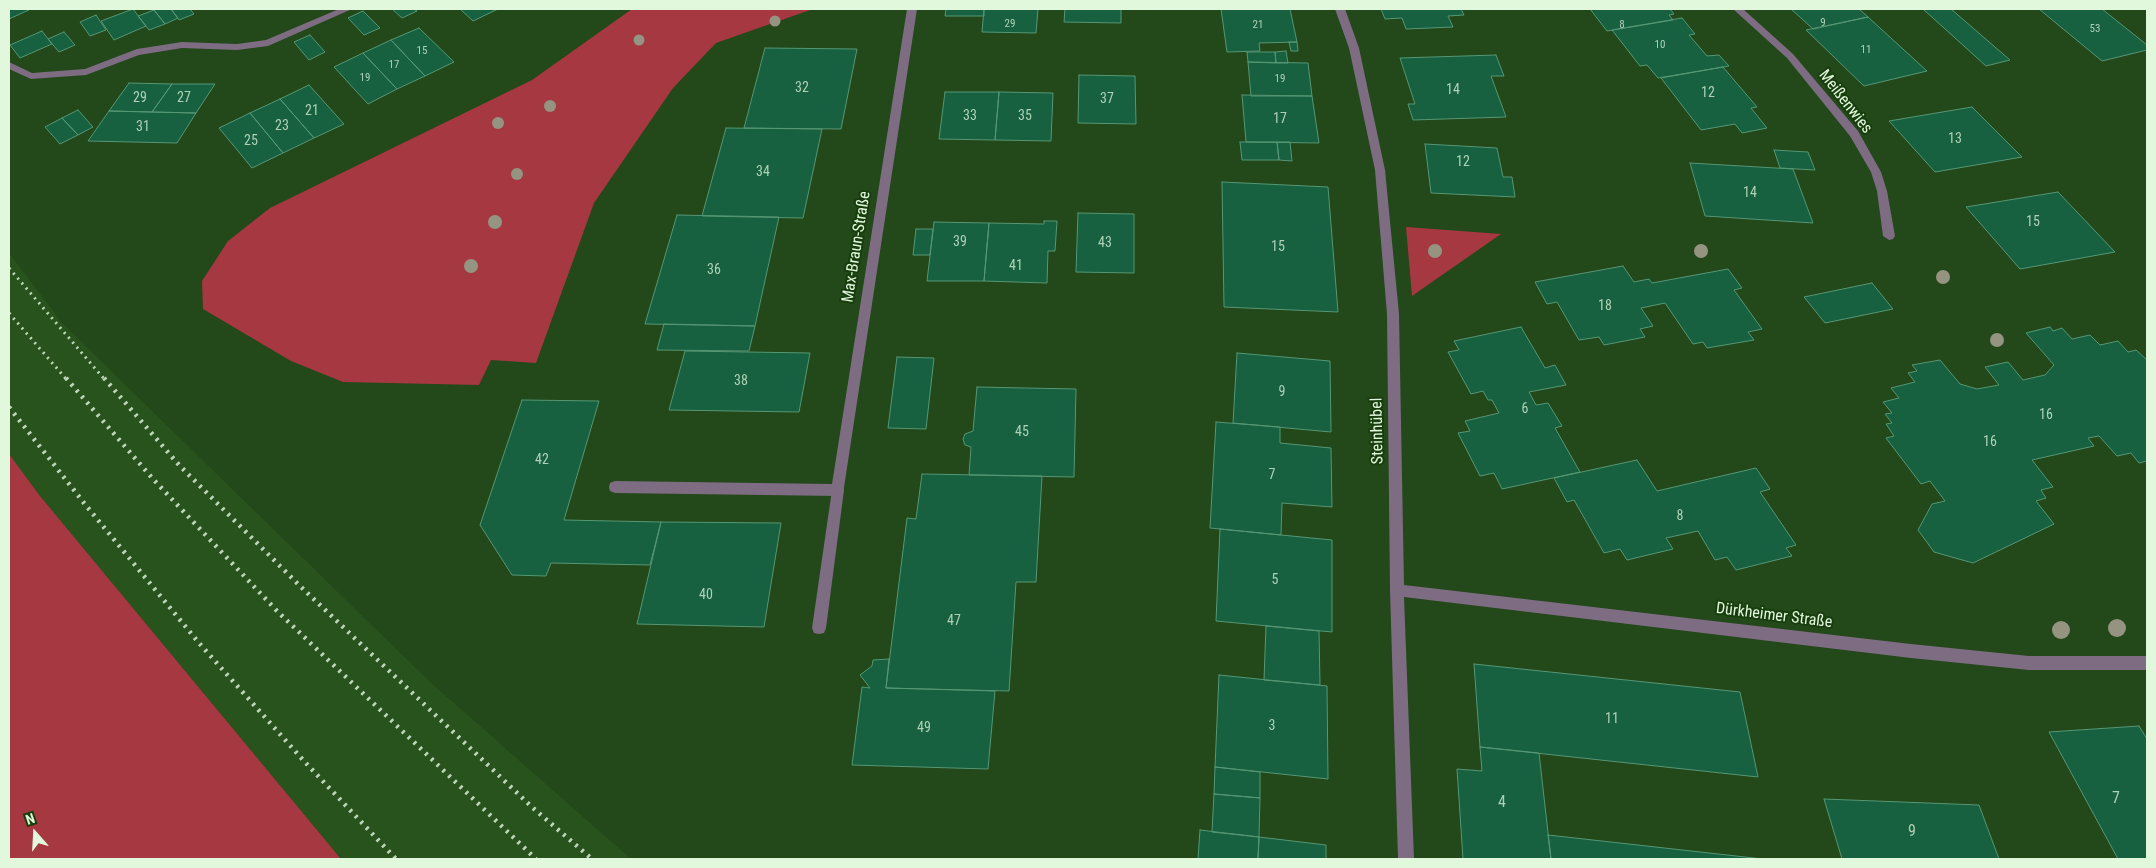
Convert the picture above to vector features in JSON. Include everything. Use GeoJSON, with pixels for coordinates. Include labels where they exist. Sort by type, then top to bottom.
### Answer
{"type":"FeatureCollection","features":[{"type":"Feature","properties":{"kind":"street"},"geometry":{"type":"LineString","coordinates":[[9,65],[31,76],[86,72],[137,52],[182,45],[237,47],[268,43],[347,9]]}},
{"type":"Feature","properties":{"kind":"street","name":"Max-Braun-Straße"},"geometry":{"type":"LineString","coordinates":[[819,628],[838,490],[912,9]]}},
{"type":"Feature","properties":{"kind":"street","name":"Steinhübel"},"geometry":{"type":"LineString","coordinates":[[1340,9],[1354,48],[1380,170],[1393,314],[1397,590],[1406,859]]}},
{"type":"Feature","properties":{"kind":"street","name":"Meißenwies"},"geometry":{"type":"LineString","coordinates":[[1738,9],[1790,56],[1854,134],[1876,172],[1882,191],[1889,236]]}},
{"type":"Feature","properties":{"kind":"street"},"geometry":{"type":"LineString","coordinates":[[615,487],[838,490]]}},
{"type":"Feature","properties":{"kind":"street","name":"Dürkheimer Straße"},"geometry":{"type":"LineString","coordinates":[[1397,590],[1912,651],[2029,662],[2147,663]]}},
{"type":"Feature","properties":{"kind":"shaded area"},"geometry":{"type":"Polygon","coordinates":[[[632,9],[813,9],[716,43],[673,88],[594,203],[536,363],[491,360],[479,385],[343,382],[291,361],[203,309],[202,281],[228,241],[270,208],[532,80],[632,9]]]}},
{"type":"Feature","properties":{"kind":"shaded area"},"geometry":{"type":"Polygon","coordinates":[[[1406,227],[1501,234],[1412,296],[1406,227]]]}},
{"type":"Feature","properties":{"kind":"shaded area"},"geometry":{"type":"Polygon","coordinates":[[[9,253],[63,324],[429,681],[631,859],[341,859],[40,496],[9,454],[9,253]]]}},
{"type":"Feature","properties":{"kind":"shaded area"},"geometry":{"type":"Polygon","coordinates":[[[9,454],[40,496],[341,859],[9,859],[9,454]]]}},
{"type":"Feature","properties":{"kind":"building"},"geometry":{"type":"Polygon","coordinates":[[[9,9],[28,9],[29,10],[9,19],[9,9]]]}},
{"type":"Feature","properties":{"kind":"building"},"geometry":{"type":"Polygon","coordinates":[[[133,9],[146,26],[114,40],[101,21],[133,9]]]}},
{"type":"Feature","properties":{"kind":"building"},"geometry":{"type":"Polygon","coordinates":[[[171,9],[178,18],[165,24],[154,10],[171,9]]]}},
{"type":"Feature","properties":{"kind":"building"},"geometry":{"type":"Polygon","coordinates":[[[171,9],[190,9],[194,14],[179,20],[171,9]]]}},
{"type":"Feature","properties":{"kind":"building"},"geometry":{"type":"Polygon","coordinates":[[[392,9],[414,9],[417,11],[402,18],[392,9]]]}},
{"type":"Feature","properties":{"kind":"building"},"geometry":{"type":"Polygon","coordinates":[[[460,9],[498,9],[473,21],[460,9]]]}},
{"type":"Feature","properties":{"kind":"building"},"geometry":{"type":"Polygon","coordinates":[[[946,9],[984,9],[984,16],[945,16],[946,9]]]}},
{"type":"Feature","properties":{"kind":"building"},"geometry":{"type":"Polygon","coordinates":[[[984,9],[1038,9],[1036,33],[982,32],[984,9]]]}},
{"type":"Feature","properties":{"kind":"building"},"geometry":{"type":"Polygon","coordinates":[[[1065,9],[1121,9],[1121,23],[1064,22],[1065,9]]]}},
{"type":"Feature","properties":{"kind":"building"},"geometry":{"type":"Polygon","coordinates":[[[1221,9],[1290,9],[1297,42],[1259,43],[1260,51],[1227,52],[1221,9]]]}},
{"type":"Feature","properties":{"kind":"building"},"geometry":{"type":"Polygon","coordinates":[[[1381,9],[1461,9],[1464,15],[1448,16],[1453,27],[1406,29],[1402,18],[1385,19],[1381,9]]]}},
{"type":"Feature","properties":{"kind":"building"},"geometry":{"type":"Polygon","coordinates":[[[1590,9],[1670,9],[1674,14],[1669,15],[1673,20],[1607,31],[1590,9]]]}},
{"type":"Feature","properties":{"kind":"building"},"geometry":{"type":"Polygon","coordinates":[[[1791,9],[1859,9],[1868,17],[1813,29],[1791,9]]]}},
{"type":"Feature","properties":{"kind":"building"},"geometry":{"type":"Polygon","coordinates":[[[1923,9],[1951,9],[2010,60],[1986,66],[1923,9]]]}},
{"type":"Feature","properties":{"kind":"building"},"geometry":{"type":"Polygon","coordinates":[[[2039,9],[2102,9],[2147,45],[2147,50],[2102,61],[2039,9]]]}},
{"type":"Feature","properties":{"kind":"building"},"geometry":{"type":"Polygon","coordinates":[[[154,10],[165,24],[149,30],[138,16],[154,10]]]}},
{"type":"Feature","properties":{"kind":"building"},"geometry":{"type":"Polygon","coordinates":[[[363,11],[380,28],[364,35],[348,18],[363,11]]]}},
{"type":"Feature","properties":{"kind":"building"},"geometry":{"type":"Polygon","coordinates":[[[96,15],[106,30],[90,36],[80,22],[96,15]]]}},
{"type":"Feature","properties":{"kind":"building"},"geometry":{"type":"Polygon","coordinates":[[[1868,17],[1927,71],[1864,86],[1806,30],[1868,17]]]}},
{"type":"Feature","properties":{"kind":"building"},"geometry":{"type":"Polygon","coordinates":[[[1682,18],[1695,34],[1689,35],[1707,56],[1719,55],[1729,66],[1658,78],[1647,65],[1640,66],[1612,30],[1682,18]]]}},
{"type":"Feature","properties":{"kind":"building"},"geometry":{"type":"Polygon","coordinates":[[[419,28],[454,62],[425,76],[391,40],[419,28]]]}},
{"type":"Feature","properties":{"kind":"building"},"geometry":{"type":"Polygon","coordinates":[[[42,31],[52,44],[20,58],[10,45],[42,31]]]}},
{"type":"Feature","properties":{"kind":"building"},"geometry":{"type":"Polygon","coordinates":[[[64,32],[75,45],[59,52],[48,39],[64,32]]]}},
{"type":"Feature","properties":{"kind":"building"},"geometry":{"type":"Polygon","coordinates":[[[310,35],[325,52],[309,60],[294,42],[310,35]]]}},
{"type":"Feature","properties":{"kind":"building"},"geometry":{"type":"Polygon","coordinates":[[[391,40],[425,76],[397,89],[363,53],[391,40]]]}},
{"type":"Feature","properties":{"kind":"building"},"geometry":{"type":"Polygon","coordinates":[[[1289,42],[1297,42],[1298,51],[1291,51],[1289,42]]]}},
{"type":"Feature","properties":{"kind":"building"},"geometry":{"type":"Polygon","coordinates":[[[765,48],[857,49],[841,129],[744,128],[765,48]]]}},
{"type":"Feature","properties":{"kind":"building"},"geometry":{"type":"Polygon","coordinates":[[[1286,51],[1288,63],[1276,63],[1275,52],[1286,51]]]}},
{"type":"Feature","properties":{"kind":"building"},"geometry":{"type":"Polygon","coordinates":[[[1247,52],[1275,52],[1276,63],[1248,62],[1247,52]]]}},
{"type":"Feature","properties":{"kind":"building"},"geometry":{"type":"Polygon","coordinates":[[[363,53],[397,89],[368,104],[334,67],[363,53]]]}},
{"type":"Feature","properties":{"kind":"building"},"geometry":{"type":"Polygon","coordinates":[[[1496,55],[1504,76],[1491,76],[1506,117],[1413,120],[1408,104],[1415,104],[1400,58],[1496,55]]]}},
{"type":"Feature","properties":{"kind":"building"},"geometry":{"type":"Polygon","coordinates":[[[1248,62],[1308,63],[1312,96],[1251,96],[1248,62]]]}},
{"type":"Feature","properties":{"kind":"building"},"geometry":{"type":"Polygon","coordinates":[[[1723,67],[1757,107],[1751,108],[1767,128],[1742,133],[1735,124],[1701,130],[1661,78],[1723,67]]]}},
{"type":"Feature","properties":{"kind":"building"},"geometry":{"type":"Polygon","coordinates":[[[1079,75],[1135,76],[1136,124],[1078,123],[1079,75]]]}},
{"type":"Feature","properties":{"kind":"building"},"geometry":{"type":"Polygon","coordinates":[[[129,83],[172,84],[152,112],[109,111],[129,83]]]}},
{"type":"Feature","properties":{"kind":"building"},"geometry":{"type":"Polygon","coordinates":[[[172,84],[215,84],[196,113],[152,112],[172,84]]]}},
{"type":"Feature","properties":{"kind":"building"},"geometry":{"type":"Polygon","coordinates":[[[309,85],[344,124],[314,138],[280,99],[309,85]]]}},
{"type":"Feature","properties":{"kind":"building"},"geometry":{"type":"Polygon","coordinates":[[[945,92],[999,92],[995,140],[939,139],[945,92]]]}},
{"type":"Feature","properties":{"kind":"building"},"geometry":{"type":"Polygon","coordinates":[[[999,92],[1053,93],[1051,141],[995,140],[999,92]]]}},
{"type":"Feature","properties":{"kind":"building"},"geometry":{"type":"Polygon","coordinates":[[[1242,95],[1312,96],[1319,143],[1246,142],[1242,95]]]}},
{"type":"Feature","properties":{"kind":"building"},"geometry":{"type":"Polygon","coordinates":[[[280,99],[314,138],[283,153],[250,113],[280,99]]]}},
{"type":"Feature","properties":{"kind":"building"},"geometry":{"type":"Polygon","coordinates":[[[1972,107],[2022,157],[1935,172],[1889,121],[1972,107]]]}},
{"type":"Feature","properties":{"kind":"building"},"geometry":{"type":"Polygon","coordinates":[[[78,110],[93,127],[78,135],[62,118],[78,110]]]}},
{"type":"Feature","properties":{"kind":"building"},"geometry":{"type":"Polygon","coordinates":[[[109,111],[196,113],[177,143],[88,141],[109,111]]]}},
{"type":"Feature","properties":{"kind":"building"},"geometry":{"type":"Polygon","coordinates":[[[250,113],[283,153],[252,168],[219,128],[250,113]]]}},
{"type":"Feature","properties":{"kind":"building"},"geometry":{"type":"Polygon","coordinates":[[[62,118],[78,135],[60,144],[45,127],[62,118]]]}},
{"type":"Feature","properties":{"kind":"building"},"geometry":{"type":"Polygon","coordinates":[[[726,128],[822,129],[803,218],[702,216],[726,128]]]}},
{"type":"Feature","properties":{"kind":"building"},"geometry":{"type":"Polygon","coordinates":[[[1240,142],[1277,142],[1279,160],[1242,160],[1240,142]]]}},
{"type":"Feature","properties":{"kind":"building"},"geometry":{"type":"Polygon","coordinates":[[[1277,142],[1290,142],[1292,161],[1279,160],[1277,142]]]}},
{"type":"Feature","properties":{"kind":"building"},"geometry":{"type":"Polygon","coordinates":[[[1425,144],[1497,148],[1503,177],[1512,177],[1515,197],[1431,193],[1425,144]]]}},
{"type":"Feature","properties":{"kind":"building"},"geometry":{"type":"Polygon","coordinates":[[[1774,150],[1808,152],[1815,170],[1780,168],[1774,150]]]}},
{"type":"Feature","properties":{"kind":"building"},"geometry":{"type":"Polygon","coordinates":[[[1690,163],[1793,169],[1813,223],[1705,216],[1690,163]]]}},
{"type":"Feature","properties":{"kind":"building"},"geometry":{"type":"Polygon","coordinates":[[[1222,182],[1328,187],[1338,312],[1224,307],[1222,182]]]}},
{"type":"Feature","properties":{"kind":"building"},"geometry":{"type":"Polygon","coordinates":[[[2058,192],[2115,252],[2020,269],[1966,207],[2058,192]]]}},
{"type":"Feature","properties":{"kind":"building"},"geometry":{"type":"Polygon","coordinates":[[[1078,213],[1134,214],[1134,273],[1076,272],[1078,213]]]}},
{"type":"Feature","properties":{"kind":"building"},"geometry":{"type":"Polygon","coordinates":[[[677,215],[779,217],[755,326],[645,324],[677,215]]]}},
{"type":"Feature","properties":{"kind":"building"},"geometry":{"type":"Polygon","coordinates":[[[1044,221],[1057,221],[1055,251],[1048,251],[1047,283],[984,281],[989,223],[1044,224],[1044,221]]]}},
{"type":"Feature","properties":{"kind":"building"},"geometry":{"type":"Polygon","coordinates":[[[934,222],[989,223],[984,281],[927,281],[934,222]]]}},
{"type":"Feature","properties":{"kind":"building"},"geometry":{"type":"Polygon","coordinates":[[[916,229],[933,229],[930,255],[913,255],[916,229]]]}},
{"type":"Feature","properties":{"kind":"building"},"geometry":{"type":"Polygon","coordinates":[[[1623,266],[1634,282],[1649,279],[1652,283],[1728,269],[1742,288],[1734,290],[1762,329],[1748,332],[1754,340],[1707,348],[1703,342],[1693,344],[1665,303],[1641,308],[1653,326],[1640,329],[1645,337],[1604,345],[1599,337],[1579,340],[1557,302],[1547,304],[1535,282],[1623,266]]]}},
{"type":"Feature","properties":{"kind":"building"},"geometry":{"type":"Polygon","coordinates":[[[1872,283],[1893,309],[1825,323],[1804,297],[1872,283]]]}},
{"type":"Feature","properties":{"kind":"building"},"geometry":{"type":"Polygon","coordinates":[[[664,324],[755,326],[749,351],[657,350],[664,324]]]}},
{"type":"Feature","properties":{"kind":"building"},"geometry":{"type":"Polygon","coordinates":[[[1521,327],[1545,368],[1555,365],[1566,385],[1529,392],[1536,405],[1548,403],[1562,426],[1555,428],[1580,472],[1502,489],[1494,473],[1480,476],[1458,433],[1470,431],[1465,421],[1499,413],[1492,400],[1488,400],[1483,391],[1471,394],[1448,352],[1459,350],[1454,341],[1521,327]]]}},
{"type":"Feature","properties":{"kind":"building"},"geometry":{"type":"Polygon","coordinates":[[[2050,327],[2053,331],[2062,328],[2072,339],[2090,335],[2100,345],[2118,341],[2128,352],[2136,350],[2147,360],[2147,461],[2139,463],[2131,453],[2117,456],[2099,436],[2088,438],[2094,446],[2032,460],[2053,487],[2041,490],[2046,498],[2036,501],[2054,524],[1973,563],[1934,552],[1918,530],[1932,504],[1945,501],[1930,481],[1921,484],[1886,438],[1894,436],[1886,424],[1892,423],[1885,414],[1892,413],[1883,402],[1899,398],[1891,388],[1915,382],[1908,373],[1917,371],[1912,365],[1940,360],[1960,384],[1977,389],[1999,385],[1985,367],[2008,362],[2023,380],[2045,375],[2054,365],[2026,333],[2050,327]]]}},
{"type":"Feature","properties":{"kind":"building"},"geometry":{"type":"Polygon","coordinates":[[[685,351],[810,353],[799,412],[669,410],[685,351]]]}},
{"type":"Feature","properties":{"kind":"building"},"geometry":{"type":"Polygon","coordinates":[[[1237,353],[1330,361],[1331,432],[1233,423],[1237,353]]]}},
{"type":"Feature","properties":{"kind":"building"},"geometry":{"type":"Polygon","coordinates":[[[897,357],[934,358],[926,429],[888,428],[897,357]]]}},
{"type":"Feature","properties":{"kind":"building"},"geometry":{"type":"Polygon","coordinates":[[[977,387],[1076,389],[1074,477],[969,475],[971,447],[965,445],[963,439],[965,434],[973,431],[977,387]]]}},
{"type":"Feature","properties":{"kind":"building"},"geometry":{"type":"Polygon","coordinates":[[[522,400],[599,401],[564,520],[661,522],[650,565],[551,563],[546,576],[512,575],[480,525],[522,400]]]}},
{"type":"Feature","properties":{"kind":"building"},"geometry":{"type":"Polygon","coordinates":[[[1216,422],[1280,427],[1280,443],[1331,448],[1332,507],[1282,503],[1281,535],[1210,528],[1216,422]]]}},
{"type":"Feature","properties":{"kind":"building"},"geometry":{"type":"Polygon","coordinates":[[[1637,460],[1657,491],[1756,468],[1770,489],[1760,492],[1796,545],[1786,548],[1792,556],[1736,570],[1727,557],[1715,560],[1698,531],[1666,538],[1673,549],[1627,560],[1620,549],[1604,553],[1574,500],[1567,502],[1554,478],[1637,460]]]}},
{"type":"Feature","properties":{"kind":"building"},"geometry":{"type":"Polygon","coordinates":[[[922,474],[1042,476],[1036,582],[1016,582],[1009,691],[886,688],[907,518],[916,519],[922,474]]]}},
{"type":"Feature","properties":{"kind":"building"},"geometry":{"type":"Polygon","coordinates":[[[661,522],[781,523],[764,627],[637,624],[661,522]]]}},
{"type":"Feature","properties":{"kind":"building"},"geometry":{"type":"Polygon","coordinates":[[[1220,529],[1332,540],[1332,632],[1216,621],[1220,529]]]}},
{"type":"Feature","properties":{"kind":"building"},"geometry":{"type":"Polygon","coordinates":[[[1266,626],[1319,631],[1320,685],[1264,680],[1266,626]]]}},
{"type":"Feature","properties":{"kind":"building"},"geometry":{"type":"Polygon","coordinates":[[[889,659],[886,688],[995,691],[988,769],[852,765],[862,687],[870,688],[860,675],[872,666],[873,660],[889,659]]]}},
{"type":"Feature","properties":{"kind":"building"},"geometry":{"type":"Polygon","coordinates":[[[1474,664],[1740,692],[1758,777],[1480,747],[1474,664]]]}},
{"type":"Feature","properties":{"kind":"building"},"geometry":{"type":"Polygon","coordinates":[[[1219,675],[1327,686],[1328,779],[1215,767],[1219,675]]]}},
{"type":"Feature","properties":{"kind":"building"},"geometry":{"type":"Polygon","coordinates":[[[2139,726],[2147,739],[2147,859],[2118,859],[2049,732],[2139,726]]]}},
{"type":"Feature","properties":{"kind":"building"},"geometry":{"type":"Polygon","coordinates":[[[1480,747],[1539,753],[1551,859],[1463,859],[1457,769],[1482,771],[1480,747]]]}},
{"type":"Feature","properties":{"kind":"building"},"geometry":{"type":"Polygon","coordinates":[[[1215,767],[1260,772],[1260,798],[1214,794],[1215,767]]]}},
{"type":"Feature","properties":{"kind":"building"},"geometry":{"type":"Polygon","coordinates":[[[1214,794],[1260,798],[1259,837],[1212,832],[1214,794]]]}},
{"type":"Feature","properties":{"kind":"building"},"geometry":{"type":"Polygon","coordinates":[[[1824,799],[1979,805],[1999,859],[1842,859],[1824,799]]]}},
{"type":"Feature","properties":{"kind":"building"},"geometry":{"type":"Polygon","coordinates":[[[1200,830],[1259,837],[1258,859],[1198,859],[1200,830]]]}},
{"type":"Feature","properties":{"kind":"building"},"geometry":{"type":"Polygon","coordinates":[[[1548,835],[1763,859],[1551,859],[1548,835]]]}},
{"type":"Feature","properties":{"kind":"building"},"geometry":{"type":"Polygon","coordinates":[[[1259,837],[1326,845],[1326,859],[1258,859],[1259,837]]]}},
{"type":"Feature","properties":{"kind":"railway"},"geometry":{"type":"LineString","coordinates":[[9,268],[105,380]]}},
{"type":"Feature","properties":{"kind":"railway"},"geometry":{"type":"LineString","coordinates":[[9,313],[67,380]]}},
{"type":"Feature","properties":{"kind":"railway"},"geometry":{"type":"LineString","coordinates":[[66,378],[153,479],[277,611],[536,859]]}},
{"type":"Feature","properties":{"kind":"railway"},"geometry":{"type":"LineString","coordinates":[[104,378],[179,465],[299,585],[533,808],[592,859]]}},
{"type":"Feature","properties":{"kind":"railway"},"geometry":{"type":"LineString","coordinates":[[9,407],[84,503],[199,643],[303,760],[396,859]]}}]}
